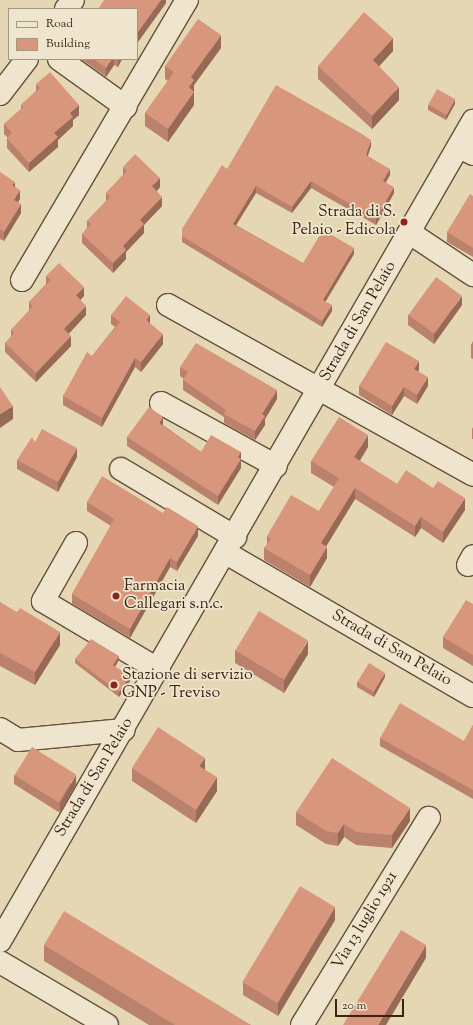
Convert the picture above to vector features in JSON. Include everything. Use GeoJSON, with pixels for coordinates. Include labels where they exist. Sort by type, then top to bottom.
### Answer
{"type":"FeatureCollection","features":[{"type":"Feature","properties":{"kind":"street"},"geometry":{"type":"LineString","coordinates":[[67,8],[73,0]]}},
{"type":"Feature","properties":{"kind":"street"},"geometry":{"type":"LineString","coordinates":[[22,280],[126,107],[187,0]]}},
{"type":"Feature","properties":{"kind":"street"},"geometry":{"type":"LineString","coordinates":[[0,94],[26,60]]}},
{"type":"Feature","properties":{"kind":"street"},"geometry":{"type":"LineString","coordinates":[[60,60],[126,107]]}},
{"type":"Feature","properties":{"kind":"street","name":"Strada di San Pelaio"},"geometry":{"type":"LineString","coordinates":[[0,941],[159,670],[410,233],[466,150],[473,121]]}},
{"type":"Feature","properties":{"kind":"street"},"geometry":{"type":"LineString","coordinates":[[410,233],[473,274]]}},
{"type":"Feature","properties":{"kind":"street","name":"Strada di San Pelaio"},"geometry":{"type":"LineString","coordinates":[[168,305],[473,475]]}},
{"type":"Feature","properties":{"kind":"street"},"geometry":{"type":"LineString","coordinates":[[161,403],[276,466]]}},
{"type":"Feature","properties":{"kind":"street","name":"Strada di San Pelaio"},"geometry":{"type":"LineString","coordinates":[[121,468],[230,545],[473,696]]}},
{"type":"Feature","properties":{"kind":"street"},"geometry":{"type":"LineString","coordinates":[[76,543],[43,601],[159,670]]}},
{"type":"Feature","properties":{"kind":"street"},"geometry":{"type":"LineString","coordinates":[[0,729],[18,740],[124,730]]}},
{"type":"Feature","properties":{"kind":"street","name":"Via 13 luglio 1921"},"geometry":{"type":"LineString","coordinates":[[302,1025],[429,818]]}},
{"type":"Feature","properties":{"kind":"street"},"geometry":{"type":"LineString","coordinates":[[0,962],[107,1025]]}},
{"type":"Feature","properties":{"kind":"building"},"geometry":{"type":"Polygon","coordinates":[[[104,0],[161,0],[138,32],[138,8],[99,8],[104,0]]]}},
{"type":"Feature","properties":{"kind":"building"},"geometry":{"type":"Polygon","coordinates":[[[364,12],[393,38],[373,60],[399,87],[372,116],[318,66],[364,12]]]}},
{"type":"Feature","properties":{"kind":"building"},"geometry":{"type":"Polygon","coordinates":[[[198,19],[221,35],[191,77],[194,80],[189,87],[194,92],[168,129],[145,113],[174,72],[165,66],[198,19]]]}},
{"type":"Feature","properties":{"kind":"building"},"geometry":{"type":"Polygon","coordinates":[[[95,60],[111,60],[106,68],[95,60]]]}},
{"type":"Feature","properties":{"kind":"building"},"geometry":{"type":"Polygon","coordinates":[[[50,72],[79,105],[70,113],[73,117],[54,133],[58,137],[29,163],[7,138],[12,133],[4,124],[23,107],[21,105],[40,88],[36,84],[50,72]]]}},
{"type":"Feature","properties":{"kind":"building"},"geometry":{"type":"Polygon","coordinates":[[[276,85],[371,140],[366,155],[390,169],[383,181],[394,187],[376,219],[311,181],[292,207],[256,186],[233,224],[303,263],[323,230],[354,248],[323,300],[332,305],[322,321],[182,236],[182,229],[222,165],[227,169],[276,85]]]}},
{"type":"Feature","properties":{"kind":"building"},"geometry":{"type":"Polygon","coordinates":[[[437,89],[455,99],[447,115],[428,105],[437,89]]]}},
{"type":"Feature","properties":{"kind":"building"},"geometry":{"type":"Polygon","coordinates":[[[135,154],[160,178],[152,186],[162,197],[140,220],[144,224],[123,246],[126,250],[113,263],[82,234],[91,224],[87,221],[110,197],[106,193],[127,171],[123,167],[135,154]]]}},
{"type":"Feature","properties":{"kind":"building"},"geometry":{"type":"Polygon","coordinates":[[[0,172],[15,182],[12,185],[20,190],[14,200],[21,204],[4,232],[0,229],[0,172]]]}},
{"type":"Feature","properties":{"kind":"building"},"geometry":{"type":"Polygon","coordinates":[[[470,194],[473,196],[473,248],[447,232],[470,194]]]}},
{"type":"Feature","properties":{"kind":"building"},"geometry":{"type":"Polygon","coordinates":[[[59,263],[84,287],[76,295],[86,306],[64,329],[71,336],[36,373],[5,343],[14,333],[11,330],[33,306],[29,302],[51,280],[46,276],[59,263]]]}},
{"type":"Feature","properties":{"kind":"building"},"geometry":{"type":"Polygon","coordinates":[[[436,277],[462,296],[434,334],[408,315],[436,277]]]}},
{"type":"Feature","properties":{"kind":"building"},"geometry":{"type":"Polygon","coordinates":[[[126,296],[150,315],[146,320],[163,334],[141,362],[135,358],[102,418],[63,396],[87,352],[92,356],[120,322],[111,315],[126,296]]]}},
{"type":"Feature","properties":{"kind":"building"},"geometry":{"type":"Polygon","coordinates":[[[386,342],[419,361],[414,369],[428,377],[417,395],[404,387],[392,406],[359,386],[386,342]]]}},
{"type":"Feature","properties":{"kind":"building"},"geometry":{"type":"Polygon","coordinates":[[[196,343],[277,390],[262,414],[265,416],[255,431],[224,414],[226,410],[183,380],[188,372],[180,367],[196,343]]]}},
{"type":"Feature","properties":{"kind":"building"},"geometry":{"type":"Polygon","coordinates":[[[0,387],[13,406],[0,414],[0,387]]]}},
{"type":"Feature","properties":{"kind":"building"},"geometry":{"type":"Polygon","coordinates":[[[149,407],[163,417],[159,423],[201,452],[211,435],[241,452],[238,457],[241,459],[218,496],[127,437],[149,407]]]}},
{"type":"Feature","properties":{"kind":"building"},"geometry":{"type":"Polygon","coordinates":[[[339,417],[368,435],[354,457],[397,484],[406,470],[433,488],[438,481],[465,498],[443,532],[421,517],[415,526],[355,488],[321,543],[327,547],[310,575],[264,548],[271,539],[267,536],[291,495],[319,511],[339,478],[311,461],[339,417]]]}},
{"type":"Feature","properties":{"kind":"building"},"geometry":{"type":"Polygon","coordinates":[[[42,429],[77,448],[58,482],[17,460],[32,437],[35,442],[42,429]]]}},
{"type":"Feature","properties":{"kind":"building"},"geometry":{"type":"Polygon","coordinates":[[[102,476],[163,513],[167,507],[198,526],[177,562],[170,558],[130,629],[72,594],[114,519],[87,502],[102,476]]]}},
{"type":"Feature","properties":{"kind":"building"},"geometry":{"type":"Polygon","coordinates":[[[466,600],[473,604],[473,655],[443,637],[466,600]]]}},
{"type":"Feature","properties":{"kind":"building"},"geometry":{"type":"Polygon","coordinates":[[[0,602],[17,612],[20,608],[60,632],[35,672],[0,653],[0,602]]]}},
{"type":"Feature","properties":{"kind":"building"},"geometry":{"type":"Polygon","coordinates":[[[259,611],[308,640],[284,680],[235,650],[259,611]]]}},
{"type":"Feature","properties":{"kind":"building"},"geometry":{"type":"Polygon","coordinates":[[[91,639],[119,656],[113,665],[130,676],[119,692],[75,659],[91,639]]]}},
{"type":"Feature","properties":{"kind":"building"},"geometry":{"type":"Polygon","coordinates":[[[369,663],[385,673],[373,692],[357,682],[369,663]]]}},
{"type":"Feature","properties":{"kind":"building"},"geometry":{"type":"Polygon","coordinates":[[[400,703],[464,741],[473,725],[473,790],[380,738],[400,703]]]}},
{"type":"Feature","properties":{"kind":"building"},"geometry":{"type":"Polygon","coordinates":[[[158,727],[205,758],[199,766],[217,777],[196,810],[132,768],[158,727]]]}},
{"type":"Feature","properties":{"kind":"building"},"geometry":{"type":"Polygon","coordinates":[[[32,747],[76,775],[59,803],[15,775],[32,747]]]}},
{"type":"Feature","properties":{"kind":"building"},"geometry":{"type":"Polygon","coordinates":[[[332,758],[410,808],[392,835],[356,832],[344,824],[338,833],[326,831],[296,812],[332,758]]]}},
{"type":"Feature","properties":{"kind":"building"},"geometry":{"type":"Polygon","coordinates":[[[300,886],[335,907],[277,1003],[242,982],[300,886]]]}},
{"type":"Feature","properties":{"kind":"building"},"geometry":{"type":"Polygon","coordinates":[[[64,911],[251,1025],[175,1025],[44,945],[64,911]]]}},
{"type":"Feature","properties":{"kind":"building"},"geometry":{"type":"Polygon","coordinates":[[[401,930],[426,945],[378,1025],[343,1025],[401,930]]]}},
{"type":"Feature","properties":{"kind":"place","name":"Strada di S. Pelaio - Edicola"},"geometry":{"type":"Point","coordinates":[404,222]}},
{"type":"Feature","properties":{"kind":"place","name":"Farmacia Callegari s.n.c."},"geometry":{"type":"Point","coordinates":[116,596]}},
{"type":"Feature","properties":{"kind":"place","name":"Stazione di servizio GNP - Treviso"},"geometry":{"type":"Point","coordinates":[114,685]}}]}
